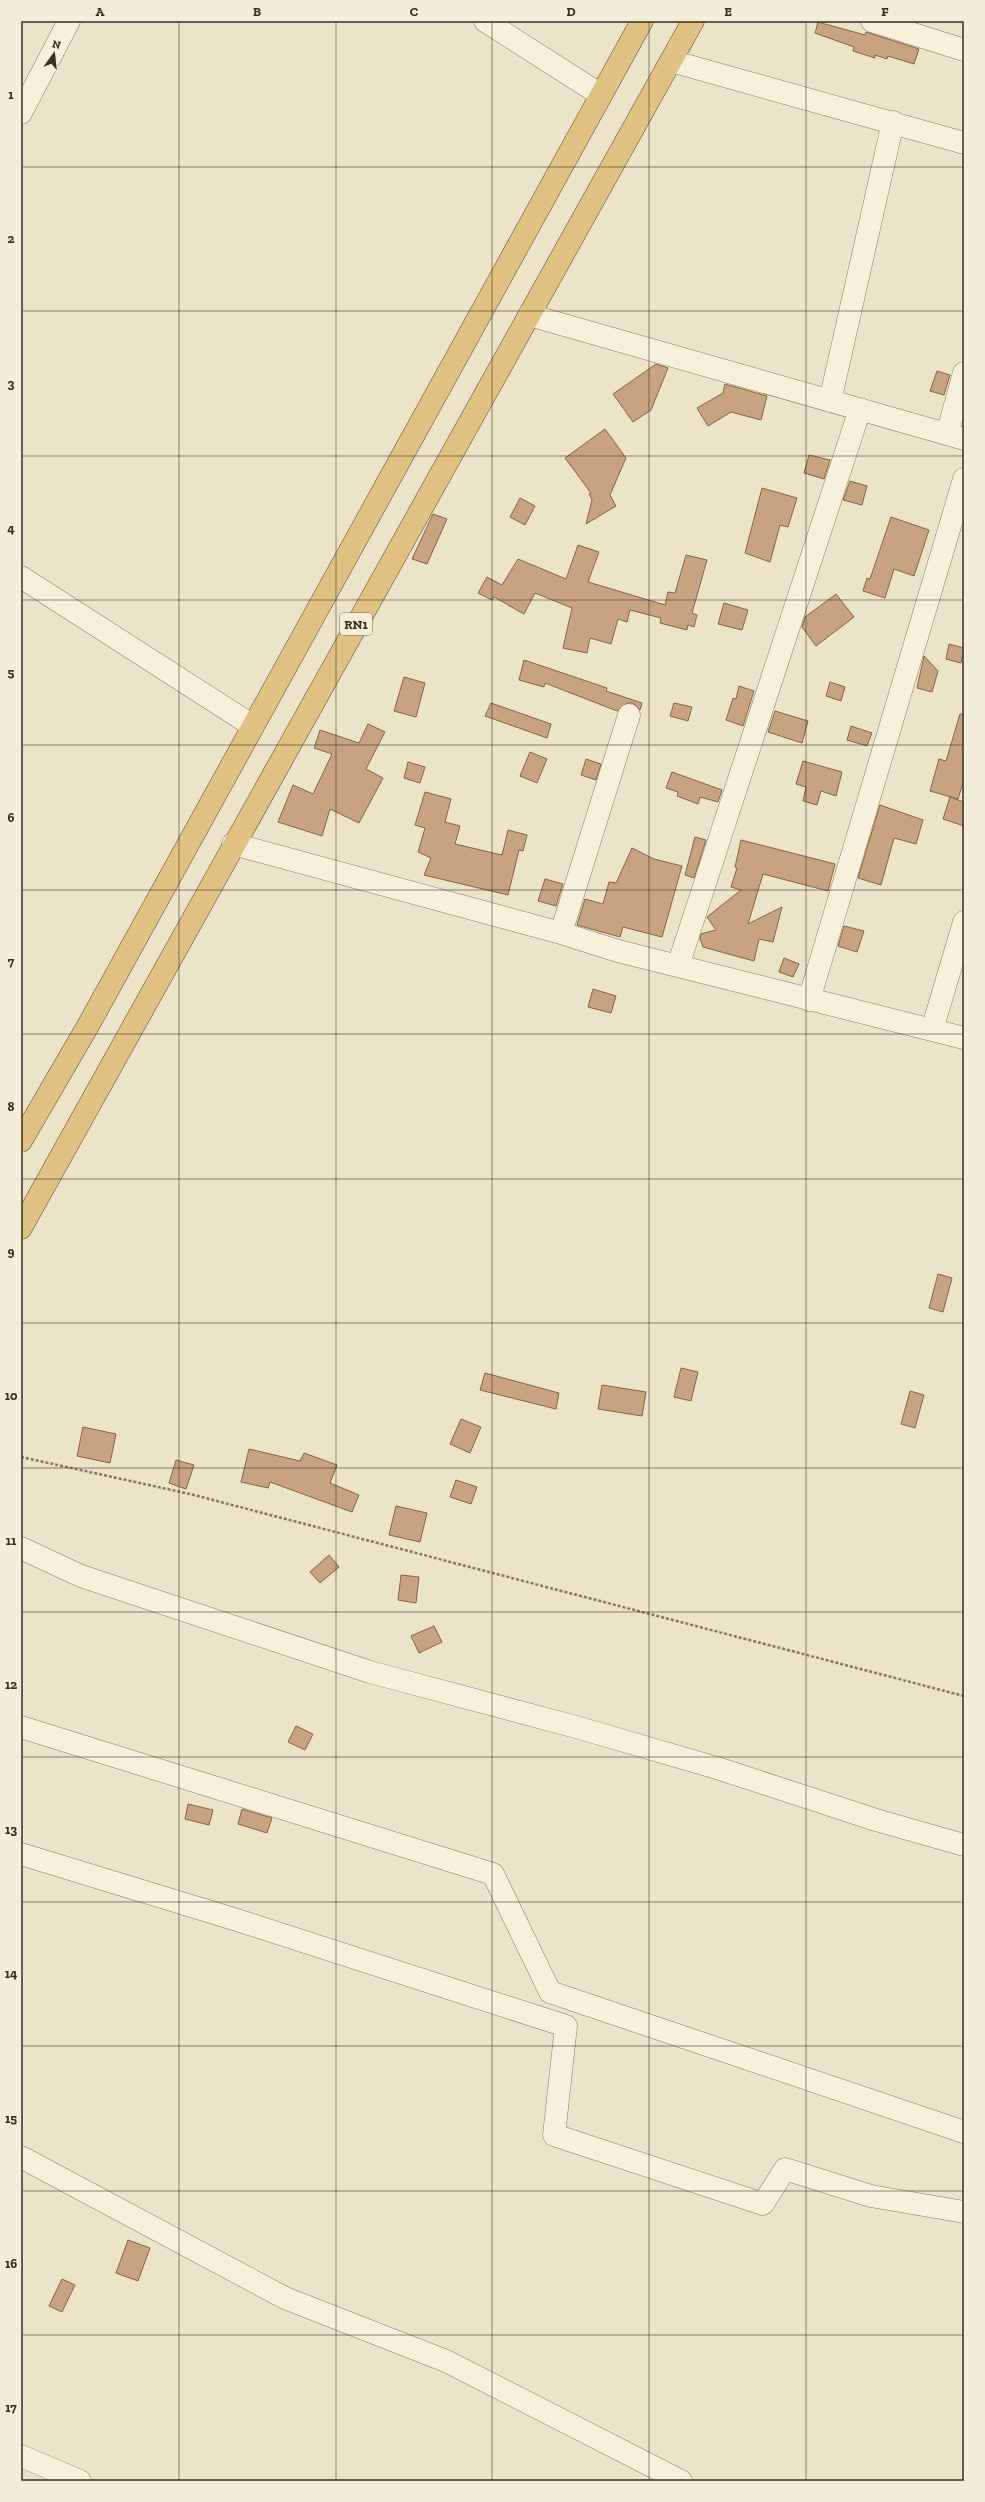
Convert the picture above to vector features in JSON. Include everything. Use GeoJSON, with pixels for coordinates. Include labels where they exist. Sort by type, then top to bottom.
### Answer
{"type":"FeatureCollection","features":[{"type":"Feature","properties":{"kind":"highway"},"geometry":{"type":"LineString","coordinates":[[21,1141],[89,1024],[642,21]]}},
{"type":"Feature","properties":{"kind":"highway","name":"RN1"},"geometry":{"type":"LineString","coordinates":[[21,1228],[233,844],[693,21]]}},
{"type":"Feature","properties":{"kind":"street"},"geometry":{"type":"LineString","coordinates":[[21,113],[69,21]]}},
{"type":"Feature","properties":{"kind":"street"},"geometry":{"type":"LineString","coordinates":[[485,21],[601,95]]}},
{"type":"Feature","properties":{"kind":"street"},"geometry":{"type":"LineString","coordinates":[[872,21],[964,50]]}},
{"type":"Feature","properties":{"kind":"street"},"geometry":{"type":"LineString","coordinates":[[671,61],[964,143]]}},
{"type":"Feature","properties":{"kind":"street"},"geometry":{"type":"LineString","coordinates":[[830,400],[893,122]]}},
{"type":"Feature","properties":{"kind":"street"},"geometry":{"type":"LineString","coordinates":[[529,315],[956,437],[964,373]]}},
{"type":"Feature","properties":{"kind":"street"},"geometry":{"type":"LineString","coordinates":[[678,966],[860,409]]}},
{"type":"Feature","properties":{"kind":"street"},"geometry":{"type":"LineString","coordinates":[[809,1000],[964,479]]}},
{"type":"Feature","properties":{"kind":"street"},"geometry":{"type":"LineString","coordinates":[[21,577],[253,726]]}},
{"type":"Feature","properties":{"kind":"street"},"geometry":{"type":"LineString","coordinates":[[562,933],[629,715]]}},
{"type":"Feature","properties":{"kind":"street"},"geometry":{"type":"LineString","coordinates":[[233,844],[678,966],[964,1038]]}},
{"type":"Feature","properties":{"kind":"street"},"geometry":{"type":"LineString","coordinates":[[932,1030],[964,922]]}},
{"type":"Feature","properties":{"kind":"street"},"geometry":{"type":"LineString","coordinates":[[21,1548],[82,1576],[370,1672],[576,1727],[717,1768],[876,1820],[964,1845]]}},
{"type":"Feature","properties":{"kind":"street"},"geometry":{"type":"LineString","coordinates":[[21,1727],[493,1874],[550,1992],[964,2132]]}},
{"type":"Feature","properties":{"kind":"street"},"geometry":{"type":"LineString","coordinates":[[21,1854],[237,1920],[566,2026],[554,2135],[763,2204],[785,2169],[871,2196],[964,2212]]}},
{"type":"Feature","properties":{"kind":"street"},"geometry":{"type":"LineString","coordinates":[[21,2157],[285,2298],[446,2361],[681,2481]]}},
{"type":"Feature","properties":{"kind":"street"},"geometry":{"type":"LineString","coordinates":[[21,2456],[80,2481]]}},
{"type":"Feature","properties":{"kind":"path"},"geometry":{"type":"LineString","coordinates":[[21,1458],[190,1494],[964,1696]]}},
{"type":"Feature","properties":{"kind":"building"},"geometry":{"type":"Polygon","coordinates":[[[818,22],[865,35],[866,32],[919,49],[914,64],[888,56],[887,59],[875,55],[875,58],[853,51],[854,47],[815,33],[818,22]]]}},
{"type":"Feature","properties":{"kind":"building"},"geometry":{"type":"Polygon","coordinates":[[[656,364],[668,368],[651,410],[633,422],[613,394],[656,364]]]}},
{"type":"Feature","properties":{"kind":"building"},"geometry":{"type":"Polygon","coordinates":[[[937,371],[950,375],[944,395],[930,391],[937,371]]]}},
{"type":"Feature","properties":{"kind":"building"},"geometry":{"type":"Polygon","coordinates":[[[725,384],[767,396],[761,420],[731,412],[708,426],[697,408],[723,393],[725,384]]]}},
{"type":"Feature","properties":{"kind":"building"},"geometry":{"type":"Polygon","coordinates":[[[605,429],[626,458],[610,495],[616,506],[586,524],[592,500],[589,494],[591,493],[565,458],[605,429]]]}},
{"type":"Feature","properties":{"kind":"building"},"geometry":{"type":"Polygon","coordinates":[[[809,455],[830,460],[824,479],[804,473],[809,455]]]}},
{"type":"Feature","properties":{"kind":"building"},"geometry":{"type":"Polygon","coordinates":[[[850,481],[867,486],[862,505],[843,500],[850,481]]]}},
{"type":"Feature","properties":{"kind":"building"},"geometry":{"type":"Polygon","coordinates":[[[762,488],[797,498],[788,527],[780,525],[770,562],[745,553],[762,488]]]}},
{"type":"Feature","properties":{"kind":"building"},"geometry":{"type":"Polygon","coordinates":[[[520,498],[535,506],[525,525],[510,517],[520,498]]]}},
{"type":"Feature","properties":{"kind":"building"},"geometry":{"type":"Polygon","coordinates":[[[433,514],[447,519],[427,564],[412,559],[433,514]]]}},
{"type":"Feature","properties":{"kind":"building"},"geometry":{"type":"Polygon","coordinates":[[[891,517],[929,530],[914,576],[894,569],[885,598],[863,591],[867,578],[870,579],[891,517]]]}},
{"type":"Feature","properties":{"kind":"building"},"geometry":{"type":"Polygon","coordinates":[[[578,545],[599,552],[588,582],[665,605],[668,592],[675,593],[686,555],[707,560],[692,613],[697,615],[694,627],[688,625],[687,630],[660,623],[661,618],[630,610],[627,622],[618,619],[611,644],[590,638],[587,653],[563,648],[572,608],[535,593],[524,614],[494,597],[492,600],[478,593],[487,577],[502,585],[518,559],[566,579],[578,545]]]}},
{"type":"Feature","properties":{"kind":"building"},"geometry":{"type":"Polygon","coordinates":[[[836,594],[854,617],[816,646],[802,627],[805,617],[836,594]]]}},
{"type":"Feature","properties":{"kind":"building"},"geometry":{"type":"Polygon","coordinates":[[[724,603],[748,610],[742,630],[718,624],[724,603]]]}},
{"type":"Feature","properties":{"kind":"building"},"geometry":{"type":"Polygon","coordinates":[[[949,644],[964,648],[961,663],[946,659],[949,644]]]}},
{"type":"Feature","properties":{"kind":"building"},"geometry":{"type":"Polygon","coordinates":[[[924,656],[938,671],[932,692],[917,688],[924,656]]]}},
{"type":"Feature","properties":{"kind":"building"},"geometry":{"type":"Polygon","coordinates":[[[524,660],[607,688],[606,691],[642,703],[640,710],[633,703],[627,703],[617,711],[545,683],[544,687],[519,680],[524,660]]]}},
{"type":"Feature","properties":{"kind":"building"},"geometry":{"type":"Polygon","coordinates":[[[404,677],[425,683],[416,717],[394,711],[404,677]]]}},
{"type":"Feature","properties":{"kind":"building"},"geometry":{"type":"Polygon","coordinates":[[[830,682],[845,687],[841,701],[826,696],[830,682]]]}},
{"type":"Feature","properties":{"kind":"building"},"geometry":{"type":"Polygon","coordinates":[[[739,686],[754,691],[743,726],[726,720],[733,698],[736,699],[739,686]]]}},
{"type":"Feature","properties":{"kind":"building"},"geometry":{"type":"Polygon","coordinates":[[[491,703],[551,724],[547,738],[485,716],[491,703]]]}},
{"type":"Feature","properties":{"kind":"building"},"geometry":{"type":"Polygon","coordinates":[[[674,703],[692,707],[688,721],[670,716],[674,703]]]}},
{"type":"Feature","properties":{"kind":"building"},"geometry":{"type":"Polygon","coordinates":[[[775,711],[808,721],[802,743],[768,732],[775,711]]]}},
{"type":"Feature","properties":{"kind":"building"},"geometry":{"type":"Polygon","coordinates":[[[960,714],[964,714],[964,780],[958,799],[930,791],[939,759],[946,761],[960,714]]]}},
{"type":"Feature","properties":{"kind":"building"},"geometry":{"type":"Polygon","coordinates":[[[368,724],[385,732],[366,769],[383,778],[359,823],[330,809],[322,836],[278,822],[293,785],[313,794],[332,754],[314,748],[320,730],[359,743],[368,724]]]}},
{"type":"Feature","properties":{"kind":"building"},"geometry":{"type":"Polygon","coordinates":[[[851,726],[872,733],[867,746],[847,740],[851,726]]]}},
{"type":"Feature","properties":{"kind":"building"},"geometry":{"type":"Polygon","coordinates":[[[530,752],[547,759],[537,783],[520,776],[530,752]]]}},
{"type":"Feature","properties":{"kind":"building"},"geometry":{"type":"Polygon","coordinates":[[[586,759],[601,764],[596,780],[581,775],[586,759]]]}},
{"type":"Feature","properties":{"kind":"building"},"geometry":{"type":"Polygon","coordinates":[[[803,761],[842,772],[836,796],[821,791],[817,805],[803,801],[806,787],[796,784],[803,761]]]}},
{"type":"Feature","properties":{"kind":"building"},"geometry":{"type":"Polygon","coordinates":[[[408,762],[425,767],[420,783],[404,778],[408,762]]]}},
{"type":"Feature","properties":{"kind":"building"},"geometry":{"type":"Polygon","coordinates":[[[672,772],[722,790],[718,802],[700,797],[698,804],[677,796],[678,792],[666,788],[672,772]]]}},
{"type":"Feature","properties":{"kind":"building"},"geometry":{"type":"Polygon","coordinates":[[[425,792],[451,799],[445,822],[460,826],[455,844],[502,855],[508,830],[527,835],[523,851],[519,850],[508,895],[424,875],[431,858],[418,852],[425,828],[415,825],[425,792]]]}},
{"type":"Feature","properties":{"kind":"building"},"geometry":{"type":"Polygon","coordinates":[[[950,797],[964,802],[964,826],[943,819],[950,797]]]}},
{"type":"Feature","properties":{"kind":"building"},"geometry":{"type":"Polygon","coordinates":[[[880,805],[923,820],[916,844],[894,838],[881,885],[858,878],[880,805]]]}},
{"type":"Feature","properties":{"kind":"building"},"geometry":{"type":"Polygon","coordinates":[[[695,837],[706,840],[694,878],[685,875],[695,837]]]}},
{"type":"Feature","properties":{"kind":"building"},"geometry":{"type":"Polygon","coordinates":[[[741,840],[835,864],[828,891],[763,874],[748,924],[782,907],[773,942],[759,939],[754,961],[703,947],[700,939],[701,934],[716,930],[707,917],[741,890],[731,887],[737,868],[735,867],[741,840]]]}},
{"type":"Feature","properties":{"kind":"building"},"geometry":{"type":"Polygon","coordinates":[[[632,848],[654,859],[682,866],[662,937],[623,927],[620,937],[577,925],[585,899],[603,904],[609,882],[616,883],[632,848]]]}},
{"type":"Feature","properties":{"kind":"building"},"geometry":{"type":"Polygon","coordinates":[[[545,879],[563,884],[556,906],[538,901],[545,879]]]}},
{"type":"Feature","properties":{"kind":"building"},"geometry":{"type":"Polygon","coordinates":[[[844,926],[864,931],[857,952],[838,946],[844,926]]]}},
{"type":"Feature","properties":{"kind":"building"},"geometry":{"type":"Polygon","coordinates":[[[784,958],[799,964],[793,977],[779,972],[784,958]]]}},
{"type":"Feature","properties":{"kind":"building"},"geometry":{"type":"Polygon","coordinates":[[[593,989],[616,996],[611,1013],[588,1007],[593,989]]]}},
{"type":"Feature","properties":{"kind":"building"},"geometry":{"type":"Polygon","coordinates":[[[938,1274],[952,1278],[943,1312],[929,1308],[938,1274]]]}},
{"type":"Feature","properties":{"kind":"building"},"geometry":{"type":"Polygon","coordinates":[[[681,1368],[698,1372],[691,1401],[674,1397],[681,1368]]]}},
{"type":"Feature","properties":{"kind":"building"},"geometry":{"type":"Polygon","coordinates":[[[485,1373],[559,1393],[556,1409],[480,1390],[485,1373]]]}},
{"type":"Feature","properties":{"kind":"building"},"geometry":{"type":"Polygon","coordinates":[[[602,1385],[646,1392],[642,1416],[598,1409],[602,1385]]]}},
{"type":"Feature","properties":{"kind":"building"},"geometry":{"type":"Polygon","coordinates":[[[910,1391],[924,1395],[915,1428],[901,1424],[910,1391]]]}},
{"type":"Feature","properties":{"kind":"building"},"geometry":{"type":"Polygon","coordinates":[[[461,1419],[481,1427],[470,1453],[450,1444],[461,1419]]]}},
{"type":"Feature","properties":{"kind":"building"},"geometry":{"type":"Polygon","coordinates":[[[83,1427],[116,1434],[110,1463],[77,1456],[83,1427]]]}},
{"type":"Feature","properties":{"kind":"building"},"geometry":{"type":"Polygon","coordinates":[[[249,1449],[300,1461],[304,1453],[337,1465],[330,1483],[359,1495],[352,1512],[270,1482],[268,1488],[241,1482],[249,1449]]]}},
{"type":"Feature","properties":{"kind":"building"},"geometry":{"type":"Polygon","coordinates":[[[176,1460],[194,1465],[186,1489],[169,1483],[176,1460]]]}},
{"type":"Feature","properties":{"kind":"building"},"geometry":{"type":"Polygon","coordinates":[[[456,1480],[477,1487],[471,1504],[450,1497],[456,1480]]]}},
{"type":"Feature","properties":{"kind":"building"},"geometry":{"type":"Polygon","coordinates":[[[396,1506],[427,1513],[420,1542],[389,1535],[396,1506]]]}},
{"type":"Feature","properties":{"kind":"building"},"geometry":{"type":"Polygon","coordinates":[[[329,1555],[339,1567],[320,1583],[310,1572],[329,1555]]]}},
{"type":"Feature","properties":{"kind":"building"},"geometry":{"type":"Polygon","coordinates":[[[401,1575],[419,1577],[416,1603],[398,1600],[401,1575]]]}},
{"type":"Feature","properties":{"kind":"building"},"geometry":{"type":"Polygon","coordinates":[[[434,1626],[442,1642],[419,1653],[411,1636],[434,1626]]]}},
{"type":"Feature","properties":{"kind":"building"},"geometry":{"type":"Polygon","coordinates":[[[296,1726],[313,1734],[305,1750],[288,1742],[296,1726]]]}},
{"type":"Feature","properties":{"kind":"building"},"geometry":{"type":"Polygon","coordinates":[[[188,1804],[213,1810],[209,1825],[185,1819],[188,1804]]]}},
{"type":"Feature","properties":{"kind":"building"},"geometry":{"type":"Polygon","coordinates":[[[242,1809],[272,1818],[267,1833],[238,1824],[242,1809]]]}},
{"type":"Feature","properties":{"kind":"building"},"geometry":{"type":"Polygon","coordinates":[[[128,2240],[150,2248],[138,2281],[116,2273],[128,2240]]]}},
{"type":"Feature","properties":{"kind":"building"},"geometry":{"type":"Polygon","coordinates":[[[62,2279],[75,2285],[62,2312],[49,2306],[62,2279]]]}}]}
